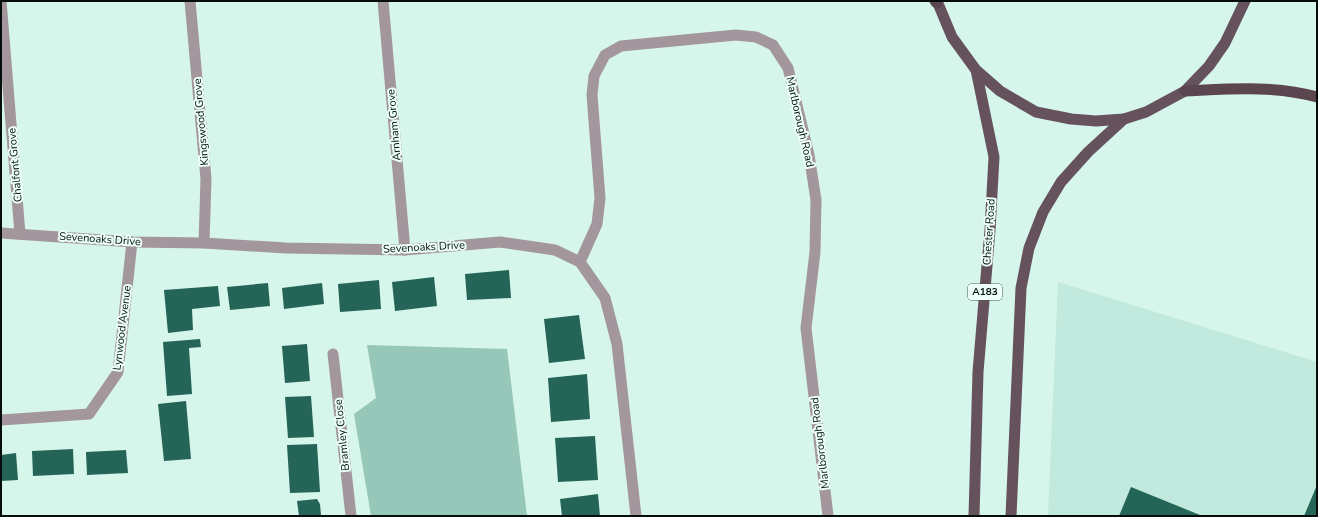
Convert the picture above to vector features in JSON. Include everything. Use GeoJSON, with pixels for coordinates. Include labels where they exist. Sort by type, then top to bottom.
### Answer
{"type":"FeatureCollection","features":[{"type":"Feature","properties":{"kind":"highway"},"geometry":{"type":"LineString","coordinates":[[1185,91],[1253,88],[1297,91],[1317,97]]}},
{"type":"Feature","properties":{"kind":"main road"},"geometry":{"type":"LineString","coordinates":[[936,2],[952,37],[976,70],[1000,92],[1036,112],[1077,120],[1096,121],[1124,119],[1146,112],[1185,91],[1209,66],[1225,44],[1244,5]]}},
{"type":"Feature","properties":{"kind":"main road","name":"Chester Road"},"geometry":{"type":"LineString","coordinates":[[974,516],[978,372],[994,157],[976,70]]}},
{"type":"Feature","properties":{"kind":"main road"},"geometry":{"type":"LineString","coordinates":[[1012,516],[1021,288],[1029,248],[1042,212],[1061,182],[1088,152],[1124,119]]}},
{"type":"Feature","properties":{"kind":"street","name":"Chalfont Grove"},"geometry":{"type":"LineString","coordinates":[[2,1],[20,234]]}},
{"type":"Feature","properties":{"kind":"street","name":"Kingswood Grove"},"geometry":{"type":"LineString","coordinates":[[190,1],[206,179],[204,243]]}},
{"type":"Feature","properties":{"kind":"street","name":"Arnham Grove"},"geometry":{"type":"LineString","coordinates":[[382,1],[405,250]]}},
{"type":"Feature","properties":{"kind":"street","name":"Marlborough Road"},"geometry":{"type":"LineString","coordinates":[[580,262],[598,224],[600,198],[592,95],[594,76],[605,55],[621,46],[736,35],[756,37],[773,45],[788,68],[809,155],[816,200],[815,252],[806,328],[828,516]]}},
{"type":"Feature","properties":{"kind":"street","name":"Sevenoaks Drive"},"geometry":{"type":"LineString","coordinates":[[1,233],[132,242],[204,243],[286,248],[405,250],[500,242],[555,250],[580,262],[605,298],[617,344],[636,516]]}},
{"type":"Feature","properties":{"kind":"street","name":"Lynwood Avenue"},"geometry":{"type":"LineString","coordinates":[[1,420],[89,414],[118,372],[132,242]]}},
{"type":"Feature","properties":{"kind":"street","name":"Bramley Close"},"geometry":{"type":"LineString","coordinates":[[333,354],[351,516]]}},
{"type":"Feature","properties":{"kind":"shaded area"},"geometry":{"type":"Polygon","coordinates":[[[1058,282],[1317,362],[1317,516],[1048,516],[1058,282]]]}},
{"type":"Feature","properties":{"kind":"shaded area"},"geometry":{"type":"Polygon","coordinates":[[[367,345],[507,349],[527,516],[371,516],[354,414],[376,398],[367,345]]]}},
{"type":"Feature","properties":{"kind":"building"},"geometry":{"type":"Polygon","coordinates":[[[509,270],[511,298],[467,300],[465,274],[509,270]]]}},
{"type":"Feature","properties":{"kind":"building"},"geometry":{"type":"Polygon","coordinates":[[[434,277],[437,306],[395,311],[392,282],[434,277]]]}},
{"type":"Feature","properties":{"kind":"building"},"geometry":{"type":"Polygon","coordinates":[[[379,280],[381,309],[340,312],[338,284],[379,280]]]}},
{"type":"Feature","properties":{"kind":"building"},"geometry":{"type":"Polygon","coordinates":[[[268,283],[270,306],[230,310],[227,287],[268,283]]]}},
{"type":"Feature","properties":{"kind":"building"},"geometry":{"type":"Polygon","coordinates":[[[322,283],[324,304],[284,309],[282,288],[322,283]]]}},
{"type":"Feature","properties":{"kind":"building"},"geometry":{"type":"Polygon","coordinates":[[[218,286],[220,306],[192,309],[193,330],[168,333],[164,290],[218,286]]]}},
{"type":"Feature","properties":{"kind":"building"},"geometry":{"type":"Polygon","coordinates":[[[579,315],[585,359],[549,363],[544,319],[579,315]]]}},
{"type":"Feature","properties":{"kind":"building"},"geometry":{"type":"Polygon","coordinates":[[[200,339],[201,347],[189,348],[192,394],[167,396],[163,342],[200,339]]]}},
{"type":"Feature","properties":{"kind":"building"},"geometry":{"type":"Polygon","coordinates":[[[307,344],[310,381],[285,383],[282,346],[307,344]]]}},
{"type":"Feature","properties":{"kind":"building"},"geometry":{"type":"Polygon","coordinates":[[[587,374],[590,419],[551,422],[548,378],[587,374]]]}},
{"type":"Feature","properties":{"kind":"building"},"geometry":{"type":"Polygon","coordinates":[[[311,396],[314,437],[288,438],[285,397],[311,396]]]}},
{"type":"Feature","properties":{"kind":"building"},"geometry":{"type":"Polygon","coordinates":[[[186,401],[191,459],[164,461],[158,404],[186,401]]]}},
{"type":"Feature","properties":{"kind":"building"},"geometry":{"type":"Polygon","coordinates":[[[595,436],[598,480],[558,482],[555,438],[595,436]]]}},
{"type":"Feature","properties":{"kind":"building"},"geometry":{"type":"Polygon","coordinates":[[[317,444],[320,492],[290,493],[287,445],[317,444]]]}},
{"type":"Feature","properties":{"kind":"building"},"geometry":{"type":"Polygon","coordinates":[[[73,449],[74,474],[33,476],[32,451],[73,449]]]}},
{"type":"Feature","properties":{"kind":"building"},"geometry":{"type":"Polygon","coordinates":[[[126,450],[128,473],[87,475],[86,452],[126,450]]]}},
{"type":"Feature","properties":{"kind":"building"},"geometry":{"type":"Polygon","coordinates":[[[16,453],[18,480],[1,481],[1,455],[16,453]]]}},
{"type":"Feature","properties":{"kind":"building"},"geometry":{"type":"Polygon","coordinates":[[[1317,485],[1317,516],[1304,516],[1317,485]]]}},
{"type":"Feature","properties":{"kind":"building"},"geometry":{"type":"Polygon","coordinates":[[[1131,487],[1200,515],[1119,516],[1131,487]]]}},
{"type":"Feature","properties":{"kind":"building"},"geometry":{"type":"Polygon","coordinates":[[[598,494],[600,516],[562,516],[560,499],[598,494]]]}},
{"type":"Feature","properties":{"kind":"building"},"geometry":{"type":"Polygon","coordinates":[[[317,499],[320,504],[321,515],[299,516],[297,501],[317,499]]]}}]}
